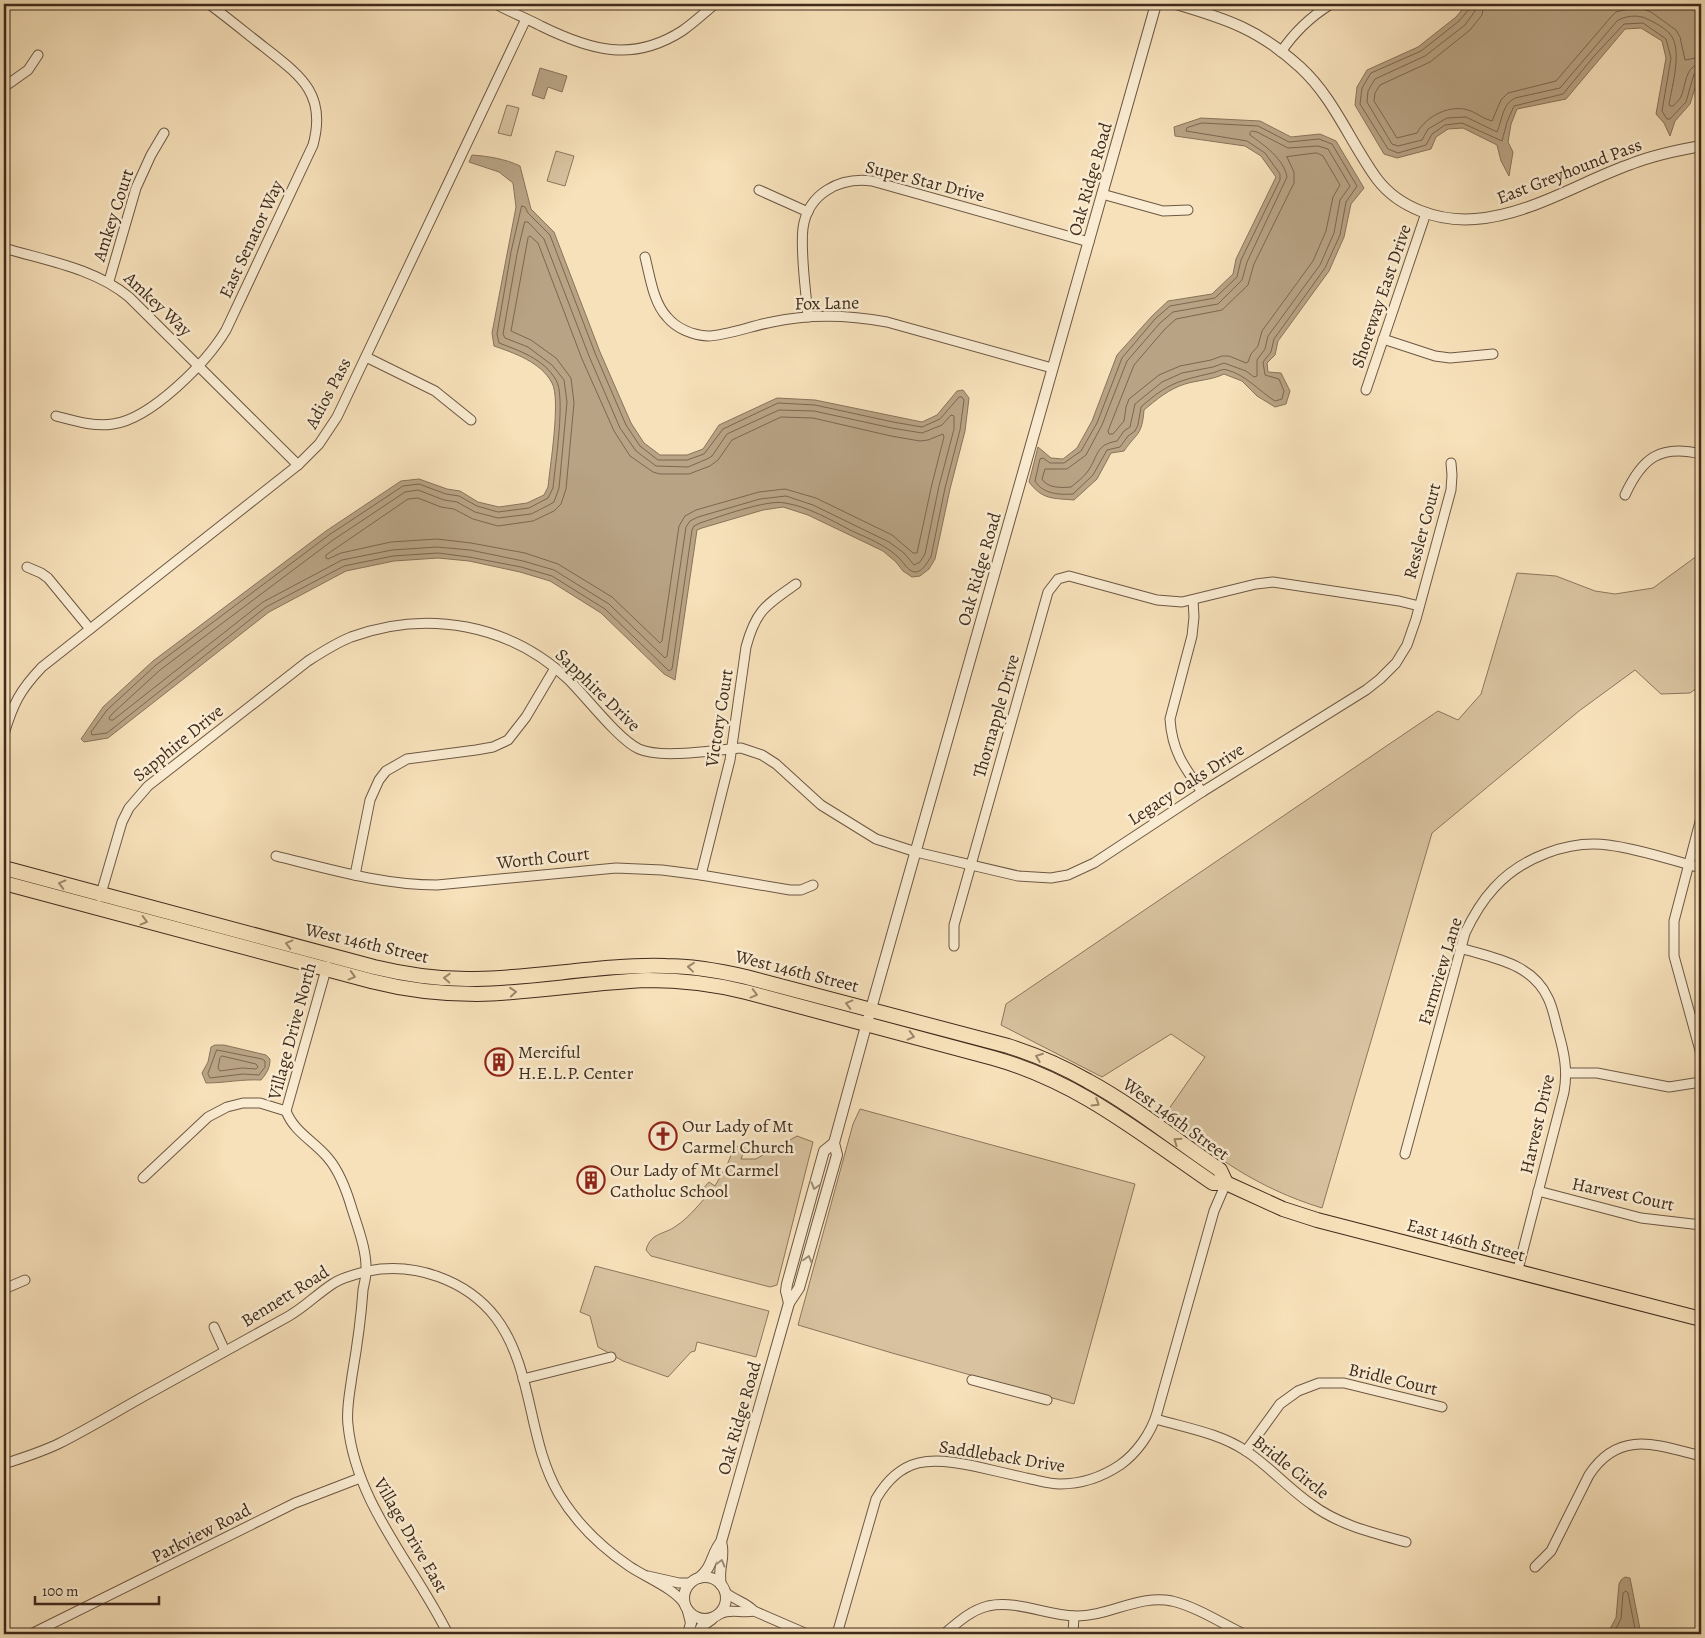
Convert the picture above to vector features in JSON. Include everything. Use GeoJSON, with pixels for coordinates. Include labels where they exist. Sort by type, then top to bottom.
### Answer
{"type":"FeatureCollection","features":[{"type":"Feature","properties":{"kind":"main road","name":"West 146th Street"},"geometry":{"type":"LineString","coordinates":[[4,868],[330,955],[409,974],[463,979],[638,966],[685,966],[737,975],[1008,1046],[1064,1068],[1106,1092],[1220,1170],[1226,1183],[1213,1183],[1101,1106],[1053,1079],[1004,1061],[737,990],[686,982],[639,981],[462,994],[402,988],[4,883]]}},
{"type":"Feature","properties":{"kind":"main road","name":"East 146th Street"},"geometry":{"type":"LineString","coordinates":[[1226,1183],[1273,1206],[1304,1217],[1701,1319]]}},
{"type":"Feature","properties":{"kind":"street","name":"East Senator Way"},"geometry":{"type":"LineString","coordinates":[[56,416],[98,425],[125,421],[147,410],[199,366],[219,342],[233,317],[313,145],[317,120],[313,98],[308,86],[296,72],[210,4]]}},
{"type":"Feature","properties":{"kind":"street"},"geometry":{"type":"LineString","coordinates":[[496,4],[581,44],[626,51],[644,48],[683,30],[715,4]]}},
{"type":"Feature","properties":{"kind":"street","name":"Oak Ridge Road"},"geometry":{"type":"LineString","coordinates":[[695,1580],[709,1567],[714,1552],[721,1542],[789,1303],[800,1288],[837,1155],[834,1143],[1156,4]]}},
{"type":"Feature","properties":{"kind":"street","name":"East Greyhound Pass"},"geometry":{"type":"LineString","coordinates":[[1176,4],[1218,16],[1237,24],[1265,40],[1281,52],[1301,68],[1321,90],[1377,179],[1397,198],[1426,213],[1444,218],[1475,219],[1517,211],[1632,163],[1671,151],[1701,146]]}},
{"type":"Feature","properties":{"kind":"street"},"geometry":{"type":"LineString","coordinates":[[1281,52],[1291,36],[1305,22],[1331,4]]}},
{"type":"Feature","properties":{"kind":"street","name":"Adios Pass"},"geometry":{"type":"LineString","coordinates":[[4,734],[14,702],[42,666],[298,466],[319,444],[337,416],[366,357],[526,18]]}},
{"type":"Feature","properties":{"kind":"street"},"geometry":{"type":"LineString","coordinates":[[4,87],[28,70],[38,56]]}},
{"type":"Feature","properties":{"kind":"street","name":"Amkey Court"},"geometry":{"type":"LineString","coordinates":[[109,282],[136,188],[151,155],[164,134]]}},
{"type":"Feature","properties":{"kind":"street","name":"Super Star Drive"},"geometry":{"type":"LineString","coordinates":[[808,317],[802,238],[808,212],[817,197],[830,187],[852,180],[862,180],[905,190],[1089,242]]}},
{"type":"Feature","properties":{"kind":"street"},"geometry":{"type":"LineString","coordinates":[[759,190],[808,212]]}},
{"type":"Feature","properties":{"kind":"street"},"geometry":{"type":"LineString","coordinates":[[1102,194],[1163,211],[1188,210]]}},
{"type":"Feature","properties":{"kind":"street","name":"Shoreway East Drive"},"geometry":{"type":"LineString","coordinates":[[1366,390],[1426,213]]}},
{"type":"Feature","properties":{"kind":"street","name":"Amkey Way"},"geometry":{"type":"LineString","coordinates":[[4,248],[89,272],[109,282],[129,296],[298,466]]}},
{"type":"Feature","properties":{"kind":"street","name":"Fox Lane"},"geometry":{"type":"LineString","coordinates":[[645,256],[657,301],[662,310],[673,323],[687,331],[708,336],[774,321],[808,317],[852,317],[886,322],[1052,368]]}},
{"type":"Feature","properties":{"kind":"street"},"geometry":{"type":"LineString","coordinates":[[1383,339],[1435,356],[1450,358],[1493,354]]}},
{"type":"Feature","properties":{"kind":"street"},"geometry":{"type":"LineString","coordinates":[[366,357],[434,391],[471,420]]}},
{"type":"Feature","properties":{"kind":"street"},"geometry":{"type":"LineString","coordinates":[[1625,495],[1637,472],[1653,457],[1678,450],[1701,454]]}},
{"type":"Feature","properties":{"kind":"street","name":"Ressler Court"},"geometry":{"type":"LineString","coordinates":[[1418,606],[1452,490],[1451,462]]}},
{"type":"Feature","properties":{"kind":"street"},"geometry":{"type":"LineString","coordinates":[[27,567],[41,573],[52,582],[90,629]]}},
{"type":"Feature","properties":{"kind":"street","name":"Thornapple Drive"},"geometry":{"type":"LineString","coordinates":[[954,946],[954,924],[1048,592],[1058,579],[1069,576],[1157,600],[1182,602],[1193,600]]}},
{"type":"Feature","properties":{"kind":"street"},"geometry":{"type":"LineString","coordinates":[[1202,792],[1176,751],[1170,719],[1192,636],[1194,622],[1193,600],[1256,584],[1273,582],[1399,601],[1418,606]]}},
{"type":"Feature","properties":{"kind":"street","name":"Victory Court"},"geometry":{"type":"LineString","coordinates":[[701,875],[732,749],[746,647],[750,632],[761,611],[796,584]]}},
{"type":"Feature","properties":{"kind":"street","name":"Legacy Oaks Drive"},"geometry":{"type":"LineString","coordinates":[[916,852],[1034,878],[1068,875],[1094,863],[1202,792],[1366,690],[1380,679],[1396,663],[1406,645],[1418,606]]}},
{"type":"Feature","properties":{"kind":"street","name":"Sapphire Drive"},"geometry":{"type":"LineString","coordinates":[[97,908],[122,822],[138,797],[148,786],[308,660],[350,638],[392,626],[417,623],[442,623],[466,627],[503,638],[524,647],[555,668],[584,695],[618,732],[640,750],[659,754],[740,748],[762,755],[776,764],[821,805],[876,839],[916,852]]}},
{"type":"Feature","properties":{"kind":"street"},"geometry":{"type":"LineString","coordinates":[[355,875],[370,800],[379,780],[386,771],[407,759],[476,750],[501,744],[508,740],[517,729],[555,668]]}},
{"type":"Feature","properties":{"kind":"street"},"geometry":{"type":"LineString","coordinates":[[1701,818],[1674,922],[1674,956],[1701,1054]]}},
{"type":"Feature","properties":{"kind":"street","name":"Farmview Lane"},"geometry":{"type":"LineString","coordinates":[[1405,1154],[1460,948],[1473,916],[1503,879],[1527,862],[1549,853],[1578,845],[1608,845],[1701,868]]}},
{"type":"Feature","properties":{"kind":"street","name":"Worth Court"},"geometry":{"type":"LineString","coordinates":[[276,856],[398,884],[437,885],[616,868],[662,870],[790,890],[801,890],[814,885]]}},
{"type":"Feature","properties":{"kind":"street","name":"Harvest Drive"},"geometry":{"type":"LineString","coordinates":[[1460,948],[1518,966],[1542,987],[1553,1009],[1565,1057],[1567,1073],[1564,1092],[1517,1272]]}},
{"type":"Feature","properties":{"kind":"street","name":"Village Drive North"},"geometry":{"type":"LineString","coordinates":[[330,955],[286,1111],[293,1126],[328,1158],[342,1181],[355,1221],[366,1272]]}},
{"type":"Feature","properties":{"kind":"street"},"geometry":{"type":"LineString","coordinates":[[1567,1073],[1597,1073],[1669,1087],[1681,1087],[1701,1082]]}},
{"type":"Feature","properties":{"kind":"street"},"geometry":{"type":"LineString","coordinates":[[143,1178],[208,1117],[227,1107],[243,1103],[260,1103],[286,1111]]}},
{"type":"Feature","properties":{"kind":"street","name":"Saddleback Drive"},"geometry":{"type":"LineString","coordinates":[[837,1634],[876,1499],[888,1482],[902,1470],[921,1462],[943,1460],[1058,1484],[1075,1483],[1102,1475],[1125,1461],[1141,1444],[1156,1418],[1214,1211],[1226,1183]]}},
{"type":"Feature","properties":{"kind":"street","name":"Harvest Court"},"geometry":{"type":"LineString","coordinates":[[1538,1191],[1641,1218],[1701,1225]]}},
{"type":"Feature","properties":{"kind":"street","name":"Bennett Road"},"geometry":{"type":"LineString","coordinates":[[4,1464],[58,1444],[291,1314],[334,1283],[366,1272],[387,1269],[420,1272],[445,1279],[468,1292],[484,1305],[504,1329],[513,1347],[523,1379],[542,1456],[551,1479],[563,1501],[579,1522],[597,1541],[632,1568],[678,1596],[686,1608]]}},
{"type":"Feature","properties":{"kind":"street","name":"Village Drive East"},"geometry":{"type":"LineString","coordinates":[[366,1272],[362,1317],[347,1415],[352,1449],[360,1478],[377,1514],[448,1634]]}},
{"type":"Feature","properties":{"kind":"street"},"geometry":{"type":"LineString","coordinates":[[4,1289],[24,1280]]}},
{"type":"Feature","properties":{"kind":"street"},"geometry":{"type":"LineString","coordinates":[[214,1327],[225,1351]]}},
{"type":"Feature","properties":{"kind":"street"},"geometry":{"type":"LineString","coordinates":[[523,1379],[611,1357]]}},
{"type":"Feature","properties":{"kind":"street"},"geometry":{"type":"LineString","coordinates":[[972,1380],[1047,1400]]}},
{"type":"Feature","properties":{"kind":"street","name":"Bridle Court"},"geometry":{"type":"LineString","coordinates":[[1246,1451],[1280,1404],[1298,1390],[1319,1383],[1344,1383],[1442,1407]]}},
{"type":"Feature","properties":{"kind":"street","name":"Bridle Circle"},"geometry":{"type":"LineString","coordinates":[[1156,1418],[1214,1436],[1246,1451],[1324,1513],[1353,1527],[1406,1542]]}},
{"type":"Feature","properties":{"kind":"street"},"geometry":{"type":"LineString","coordinates":[[1535,1567],[1551,1551],[1589,1475],[1594,1467],[1608,1454],[1618,1449],[1641,1443],[1651,1443],[1701,1456]]}},
{"type":"Feature","properties":{"kind":"street","name":"Parkview Road"},"geometry":{"type":"LineString","coordinates":[[31,1634],[295,1504],[360,1478]]}},
{"type":"Feature","properties":{"kind":"street","name":"Oak Ridge Road"},"geometry":{"type":"LineString","coordinates":[[721,1542],[724,1555],[719,1573],[723,1589]]}},
{"type":"Feature","properties":{"kind":"street","name":"Bennett Road"},"geometry":{"type":"LineString","coordinates":[[648,1576],[679,1583],[695,1580]]}},
{"type":"Feature","properties":{"kind":"street"},"geometry":{"type":"LineString","coordinates":[[688,1634],[691,1623],[684,1593],[695,1580],[712,1578],[733,1598],[749,1605],[754,1611],[807,1634]]}},
{"type":"Feature","properties":{"kind":"street"},"geometry":{"type":"LineString","coordinates":[[686,1608],[699,1619],[716,1616],[726,1604],[723,1589]]}},
{"type":"Feature","properties":{"kind":"street"},"geometry":{"type":"LineString","coordinates":[[944,1634],[968,1614],[990,1606],[1013,1606],[1074,1616],[1102,1614],[1147,1600],[1160,1600],[1181,1604],[1244,1634]]}},
{"type":"Feature","properties":{"kind":"street"},"geometry":{"type":"LineString","coordinates":[[698,1634],[702,1626],[726,1611],[747,1613],[754,1611]]}},
{"type":"Feature","properties":{"kind":"street"},"geometry":{"type":"LineString","coordinates":[[1073,1634],[1074,1616]]}},
{"type":"Feature","properties":{"kind":"shaded area"},"geometry":{"type":"Polygon","coordinates":[[[507,105],[519,108],[511,136],[498,133],[507,105]]]}},
{"type":"Feature","properties":{"kind":"shaded area"},"geometry":{"type":"Polygon","coordinates":[[[556,151],[574,156],[565,186],[547,181],[556,151]]]}},
{"type":"Feature","properties":{"kind":"shaded area"},"geometry":{"type":"Polygon","coordinates":[[[1701,553],[1701,685],[1690,693],[1661,694],[1635,670],[1579,711],[1432,833],[1322,1208],[1277,1191],[1238,1170],[1201,1145],[1164,1116],[1205,1057],[1171,1034],[1102,1077],[1001,1025],[1006,1004],[1438,711],[1458,720],[1481,694],[1517,573],[1556,576],[1595,591],[1615,594],[1653,588],[1701,553]]]}},
{"type":"Feature","properties":{"kind":"shaded area"},"geometry":{"type":"Polygon","coordinates":[[[860,1109],[1135,1184],[1074,1404],[798,1325],[853,1124],[860,1109]]]}},
{"type":"Feature","properties":{"kind":"shaded area"},"geometry":{"type":"Polygon","coordinates":[[[797,1136],[813,1142],[777,1285],[770,1287],[651,1256],[646,1250],[651,1240],[680,1223],[705,1198],[700,1192],[709,1182],[715,1186],[735,1146],[745,1148],[741,1159],[756,1159],[797,1136]]]}},
{"type":"Feature","properties":{"kind":"shaded area"},"geometry":{"type":"Polygon","coordinates":[[[595,1266],[769,1311],[756,1357],[697,1342],[695,1351],[691,1352],[668,1377],[623,1361],[598,1347],[590,1316],[580,1312],[595,1266]]]}},
{"type":"Feature","properties":{"kind":"water"},"geometry":{"type":"Polygon","coordinates":[[[1467,4],[1701,4],[1701,69],[1690,104],[1675,121],[1670,136],[1664,123],[1656,114],[1666,58],[1662,41],[1641,28],[1625,29],[1566,99],[1517,109],[1511,124],[1508,142],[1513,152],[1509,176],[1501,161],[1497,145],[1463,128],[1448,129],[1436,137],[1431,149],[1397,158],[1384,154],[1355,105],[1357,87],[1367,70],[1418,47],[1456,17],[1467,4]]]}},
{"type":"Feature","properties":{"kind":"water"},"geometry":{"type":"Polygon","coordinates":[[[540,68],[567,76],[562,92],[548,87],[544,99],[532,95],[540,68]]]}},
{"type":"Feature","properties":{"kind":"water"},"geometry":{"type":"Polygon","coordinates":[[[1201,118],[1260,121],[1291,137],[1320,134],[1336,141],[1364,188],[1351,204],[1344,237],[1329,271],[1278,341],[1275,355],[1267,363],[1268,372],[1281,373],[1290,391],[1286,404],[1275,407],[1257,396],[1242,381],[1224,374],[1215,378],[1179,386],[1163,395],[1144,410],[1142,425],[1136,437],[1124,451],[1111,453],[1097,479],[1074,500],[1048,497],[1039,492],[1029,482],[1038,447],[1051,458],[1063,459],[1077,448],[1092,421],[1117,355],[1168,301],[1212,294],[1233,274],[1236,259],[1276,177],[1261,156],[1245,146],[1175,136],[1174,127],[1201,118]]]}},
{"type":"Feature","properties":{"kind":"water"},"geometry":{"type":"Polygon","coordinates":[[[472,155],[496,158],[520,166],[531,209],[554,232],[600,352],[631,423],[644,443],[660,455],[687,455],[703,449],[719,425],[777,398],[815,400],[922,422],[937,415],[957,391],[963,390],[969,398],[965,431],[935,559],[929,569],[920,576],[912,577],[903,571],[883,551],[808,515],[783,507],[763,510],[697,530],[675,680],[664,674],[601,613],[550,581],[520,572],[469,561],[438,558],[394,561],[346,571],[269,612],[108,738],[84,742],[81,739],[103,707],[153,661],[326,531],[401,481],[419,479],[447,489],[460,491],[478,502],[499,507],[527,503],[544,495],[548,487],[554,433],[555,403],[552,383],[541,369],[534,364],[518,355],[494,346],[492,333],[516,207],[513,183],[499,172],[469,162],[472,155]]]}},
{"type":"Feature","properties":{"kind":"water"},"geometry":{"type":"Polygon","coordinates":[[[224,1045],[266,1055],[270,1059],[268,1070],[261,1080],[206,1083],[202,1073],[208,1062],[211,1047],[224,1045]]]}},
{"type":"Feature","properties":{"kind":"water"},"geometry":{"type":"Polygon","coordinates":[[[1625,1577],[1630,1578],[1641,1634],[1607,1634],[1616,1618],[1619,1584],[1625,1577]]]}},
{"type":"Feature","properties":{"kind":"place","name":"Merciful H.E.L.P. Center"},"geometry":{"type":"Point","coordinates":[499,1062]}},
{"type":"Feature","properties":{"kind":"place","name":"Our Lady of Mt Carmel Church"},"geometry":{"type":"Point","coordinates":[663,1136]}},
{"type":"Feature","properties":{"kind":"place","name":"Our Lady of Mt Carmel Catholuc School"},"geometry":{"type":"Point","coordinates":[591,1180]}}]}
